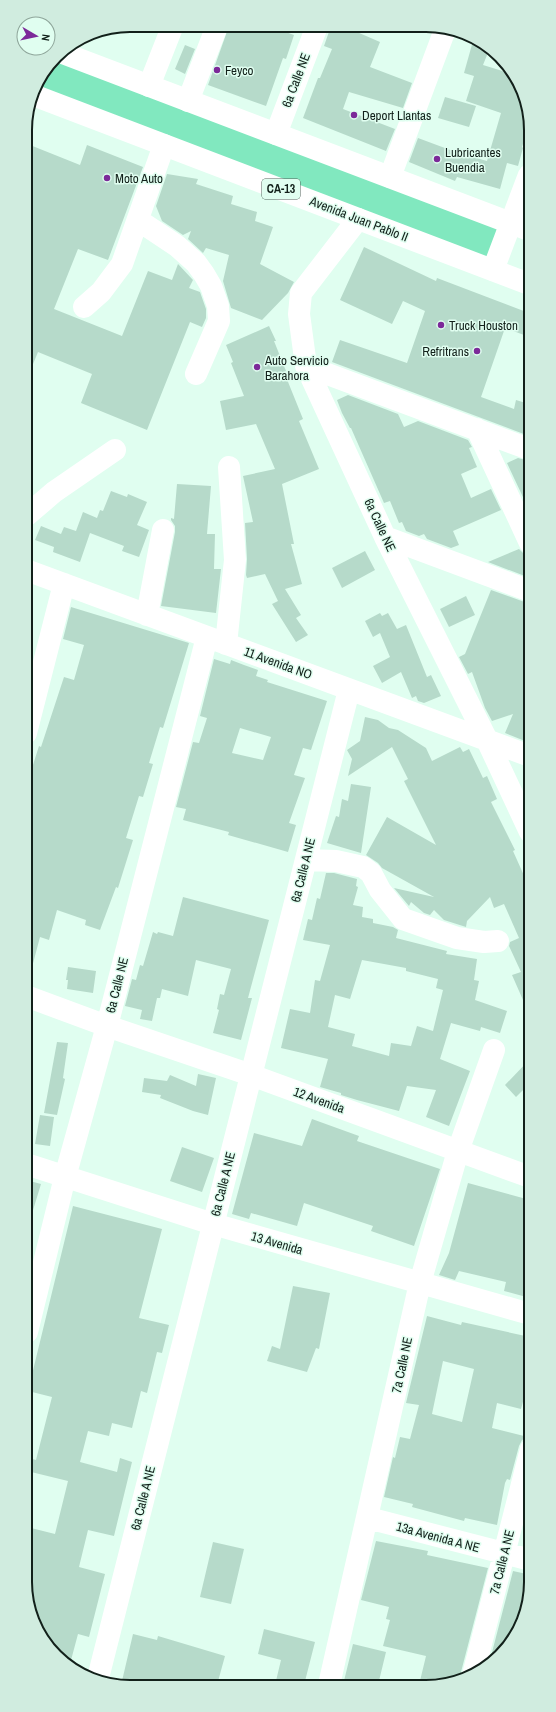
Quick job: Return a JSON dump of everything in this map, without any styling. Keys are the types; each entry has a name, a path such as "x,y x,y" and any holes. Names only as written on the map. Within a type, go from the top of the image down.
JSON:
{"main road":[{"path":"149,86 169,32"},
{"path":"188,101 215,32"},
{"name":"6a Calle NE","path":"276,134 314,32"},
{"path":"390,177 443,34"},
{"path":"68,55 520,226"},
{"name":"Avenida Juan Pablo II","path":"38,97 524,282"},
{"path":"84,308 101,292 122,264 164,145"},
{"path":"493,270 520,226 524,203"},
{"name":"6a Calle NE","path":"358,219 301,293 299,314 306,366 385,537 487,740 524,819"},
{"path":"138,220 177,246 196,264 211,286 218,306 219,321 196,374"},
{"path":"306,366 524,447"},
{"path":"477,429 524,530"},
{"path":"32,511 54,492 116,450"},
{"name":"6a Calle NE","path":"32,1312 65,1177 216,641 235,560 229,467"},
{"path":"147,615 163,530"},
{"path":"385,537 524,589"},
{"name":"11 Avenida NO","path":"32,572 524,754"},
{"path":"32,710 64,584"},
{"name":"6a Calle A NE","path":"99,1675 349,690"},
{"path":"306,860 336,861 364,867 371,873 380,890 404,919 458,938 484,942 498,941"},
{"name":"12 Avenida","path":"32,998 107,1026 251,1075 524,1175"},
{"name":"7a Calle NE","path":"330,1680 420,1283 458,1151 494,1050"},
{"name":"13 Avenida","path":"32,1166 213,1224 524,1312"},
{"name":"7a Calle A NE","path":"475,1667 524,1476"},
{"name":"13a Avenida A NE","path":"368,1518 524,1558"}],"green space":[{"path":"66,56 511,223 493,270 38,96 52,70"}],"building":[{"path":"227,32 286,32 294,35 286,59 283,58 266,106 208,85"},
{"path":"329,32 357,32 380,42 370,67 412,83 403,108 349,92 343,109 395,129 386,151 303,118 318,78 320,78 332,49 324,46"},
{"path":"472,44 488,54 483,65 505,72 519,99 524,124 523,148 518,166 507,163 500,189 457,177 455,181 409,162 418,138 469,157 487,161 501,113 466,101 474,76 464,73"},
{"path":"185,45 195,49 185,74 175,69"},
{"path":"445,97 476,106 469,127 438,118"},
{"path":"87,145 143,167 108,260 78,249 54,309 122,336 148,271 172,280 178,264 193,280 189,288 200,292 206,309 206,318 202,327 190,322 147,430 81,403 92,374 38,352 32,366 32,146 80,165"},
{"path":"167,174 198,179 196,184 233,196 231,204 257,212 255,221 273,227 260,264 294,282 288,293 262,320 231,308 223,281 229,255 206,248 203,253 188,239 191,231 183,235 162,221 156,206"},
{"path":"364,247 436,281 437,278 524,311 524,335 505,328 481,397 514,409 516,400 524,402 524,434 332,362 340,340 407,363 425,311 403,301 392,324 340,300"},
{"path":"269,326 276,341 274,341 286,371 284,372 303,419 299,421 319,469 282,484 294,544 291,544 302,584 285,589 301,615 296,618 308,635 296,642 272,604 278,601 265,574 247,578 246,575 247,559 245,523 253,522 243,476 275,469 256,424 226,430 220,401 244,396 231,363 233,362 226,345"},
{"path":"348,395 398,414 404,427 418,421 468,440 472,447 469,448 477,467 461,474 471,498 491,489 501,510 453,531 459,545 451,548 427,539 424,534 419,536 406,531 402,522 399,523 390,501 384,503 351,428 342,413 337,400"},
{"path":"518,458 524,460 524,499 507,463"},
{"path":"177,484 211,486 207,534 215,534 214,569 221,569 216,613 161,606 175,532 175,526 171,518 174,519"},
{"path":"111,491 127,497 128,494 147,502 137,525 149,530 139,557 122,551 124,546 90,533 80,562 53,552 54,547 35,540 41,526 61,534 64,527 76,531 83,512 97,518 100,510 103,511"},
{"path":"519,549 524,553 524,576 488,562"},
{"path":"365,551 375,570 342,588 332,568"},
{"path":"491,590 524,602 524,741 505,733 513,714 492,721 485,708 472,672 468,674 459,657 465,654"},
{"path":"466,596 475,615 449,627 440,609"},
{"path":"71,607 189,643 163,728 160,727 149,763 153,764 143,797 139,796 126,838 133,840 118,888 116,887 100,930 85,925 86,920 57,910 49,940 40,937 32,967 32,768 39,746 41,747 64,677 74,680 84,645 63,639"},
{"path":"380,613 382,616 388,613 397,629 406,625 427,677 431,675 441,696 424,703 418,701 416,696 412,698 401,672 382,683 373,666 390,657 380,633 373,637 365,621"},
{"path":"214,659 230,664 231,660 258,670 256,676 268,680 267,682 327,701 311,750 303,748 294,775 305,778 289,823 296,825 288,852 228,835 229,832 183,820 186,809 176,807 193,742 199,743 207,718 200,716","holes":["240,728 271,737 263,760 232,753"]},
{"path":"365,717 378,720 389,728 398,730 426,748 432,761 460,747 463,752 469,749 483,778 487,776 497,799 491,802 515,850 513,851 524,876 524,1002 512,975 521,972 509,946 510,942 519,938 504,904 494,908 490,897 467,921 466,927 444,920 434,910 430,915 424,913 411,902 409,906 394,888 434,897 382,868 378,863 366,855 387,817 436,845 404,781 408,779 392,747 348,776 352,759 347,750 360,741"},
{"path":"351,784 371,787 361,853 327,843 336,816 339,817 342,799 348,801"},
{"path":"326,873 334,873 357,879 356,886 358,887 353,905 363,907 362,917 373,919 373,923 393,927 398,930 396,938 447,951 446,954 477,959 474,980 479,981 475,1000 507,1011 500,1033 481,1027 480,1031 451,1023 440,1059 470,1071 449,1126 426,1117 436,1090 407,1086 399,1111 357,1100 341,1095 341,1093 320,1087 328,1059 281,1048 290,1009 310,1013 315,980 320,981 330,945 303,940 308,919 312,920 317,898 320,899","holes":["362,960 406,968 406,971 438,979 436,988 443,990 433,1031 417,1026 411,1046 391,1043 389,1056 352,1046 355,1034 328,1027 335,995 350,999"]},
{"path":"183,897 269,920 248,998 252,998 241,1040 213,1033 219,1010 217,1009 220,994 224,995 231,969 196,960 188,996 162,989 160,998 157,998 152,1021 140,1019 142,1010 125,1006 132,979 136,980 140,965 143,966 153,932 173,936"},
{"path":"68,967 96,971 93,993 67,989 68,980 66,980"},
{"path":"57,1042 68,1043 63,1078 65,1079 57,1115 44,1113"},
{"path":"524,1065 524,1089 516,1097 505,1085"},
{"path":"198,1074 216,1078 208,1115 193,1111 160,1098 161,1095 142,1092 144,1078 167,1081 170,1075 196,1086"},
{"path":"40,1115 54,1117 50,1146 35,1144"},
{"path":"312,1119 359,1136 357,1141 440,1169 414,1246 371,1231 373,1226 304,1203 297,1226 251,1213 249,1219 232,1214 254,1133 302,1146"},
{"path":"182,1147 214,1158 202,1192 170,1181"},
{"path":"32,1182 41,1184 32,1213"},
{"path":"468,1183 524,1198 524,1296 504,1291 506,1282 459,1271 455,1280 439,1275 449,1253"},
{"path":"73,1206 162,1229 139,1318 169,1325 162,1353 157,1352 147,1393 141,1391 132,1428 112,1423 109,1436 88,1431 80,1462 117,1472 120,1458 132,1462 114,1536 88,1530 79,1567 105,1574 89,1637 78,1634 71,1661 52,1642 45,1631 37,1613 32,1588 32,1528 55,1534 68,1481 32,1472 32,1459 36,1460 52,1397 32,1392 32,1375"},
{"path":"293,1286 330,1293 319,1349 316,1348 307,1372 267,1361 272,1346 280,1349"},
{"path":"427,1316 461,1325 462,1322 524,1336 524,1398 521,1409 497,1403 492,1428 524,1436 524,1439 519,1446 510,1480 507,1479 505,1483 497,1525 465,1518 464,1521 412,1507 413,1504 384,1497 393,1457 395,1458 400,1437 410,1439 419,1405 406,1403","holes":["443,1361 474,1369 462,1422 432,1414"]},
{"path":"376,1541 428,1551 427,1555 488,1568 461,1674 451,1677 420,1680 426,1656 383,1646 390,1620 386,1619 389,1607 361,1600"},
{"path":"213,1542 244,1549 231,1604 200,1597"},
{"path":"513,1571 524,1573 524,1588 517,1619 511,1631 491,1655"},
{"path":"264,1629 315,1642 305,1680 276,1680 281,1660 258,1654"},
{"path":"133,1634 157,1640 158,1636 225,1656 218,1680 122,1680"},
{"path":"353,1644 386,1652 379,1680 344,1680"}],"place":[{"name":"Feyco","path":"217,70"},
{"name":"Deport Llantas","path":"354,115"},
{"name":"Lubricantes Buendia","path":"437,159"},
{"name":"Moto Auto","path":"107,178"},
{"name":"Truck Houston","path":"441,325"},
{"name":"Refritrans","path":"477,351"},
{"name":"Auto Servicio Barahora","path":"257,367"}]}
